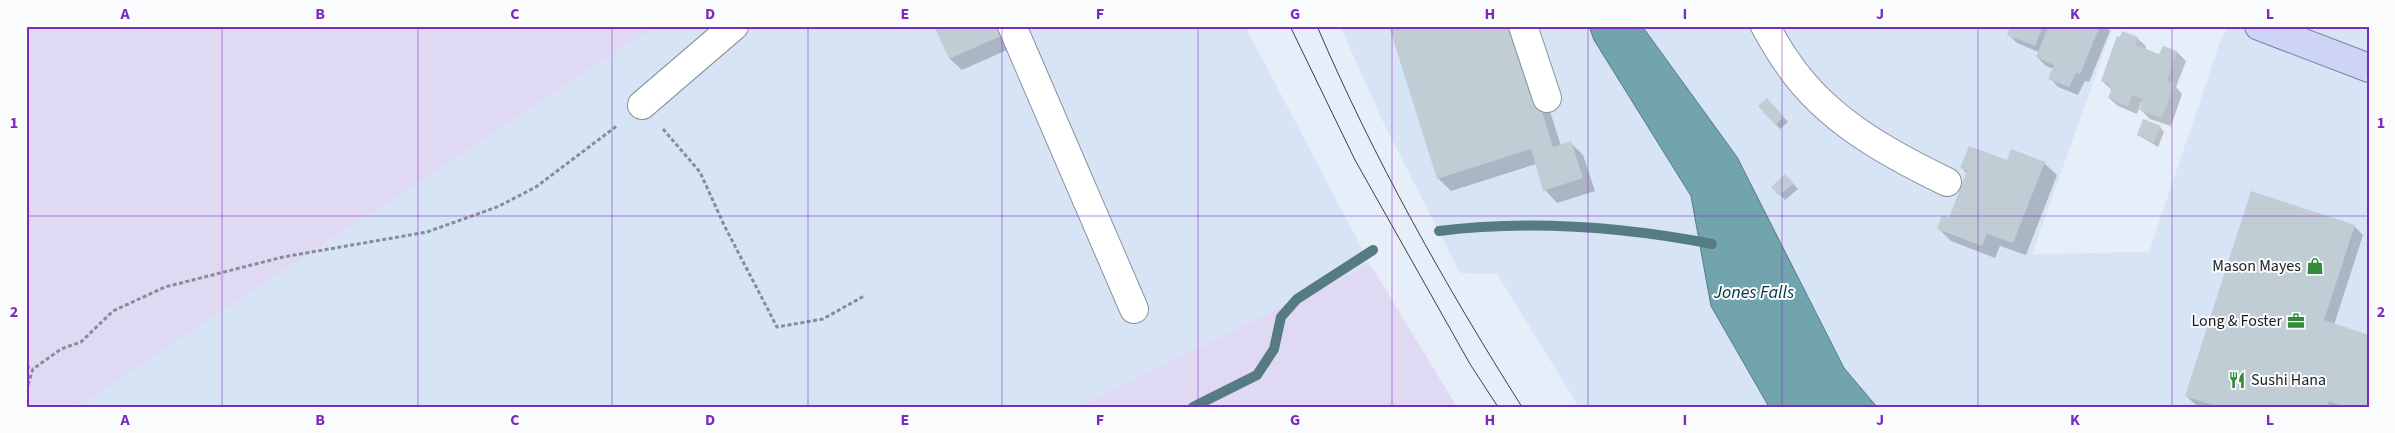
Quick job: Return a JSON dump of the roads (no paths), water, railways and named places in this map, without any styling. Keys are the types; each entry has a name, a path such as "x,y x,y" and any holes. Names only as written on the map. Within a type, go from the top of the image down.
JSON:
{"main road":[{"path":"2259,26 2369,68"}],"lane":[{"path":"642,105 734,26"},
{"path":"1012,26 1134,310"},
{"path":"1523,26 1547,98"},
{"path":"1765,26 1787,63 1817,99 1849,126 1913,166 1947,182"}],"water":[{"name":"Jones Falls","path":"1589,26 1642,26 1737,157 1844,368 1877,407 1769,407 1711,306 1691,196 1594,40"}],"waterway":[{"path":"1439,231 1507,226 1576,227 1645,233 1712,244"},
{"path":"1193,407 1257,375 1274,349 1281,317 1297,299 1373,250"}],"tram line":[{"path":"1290,26 1355,160 1470,364 1498,407"},
{"path":"1317,26 1362,124 1412,221 1438,268 1522,407"}],"place":[{"name":"Mason Mayes","path":"2315,266"},
{"name":"Long & Foster","path":"2296,321"},
{"name":"Sushi Hana","path":"2237,380"}]}
